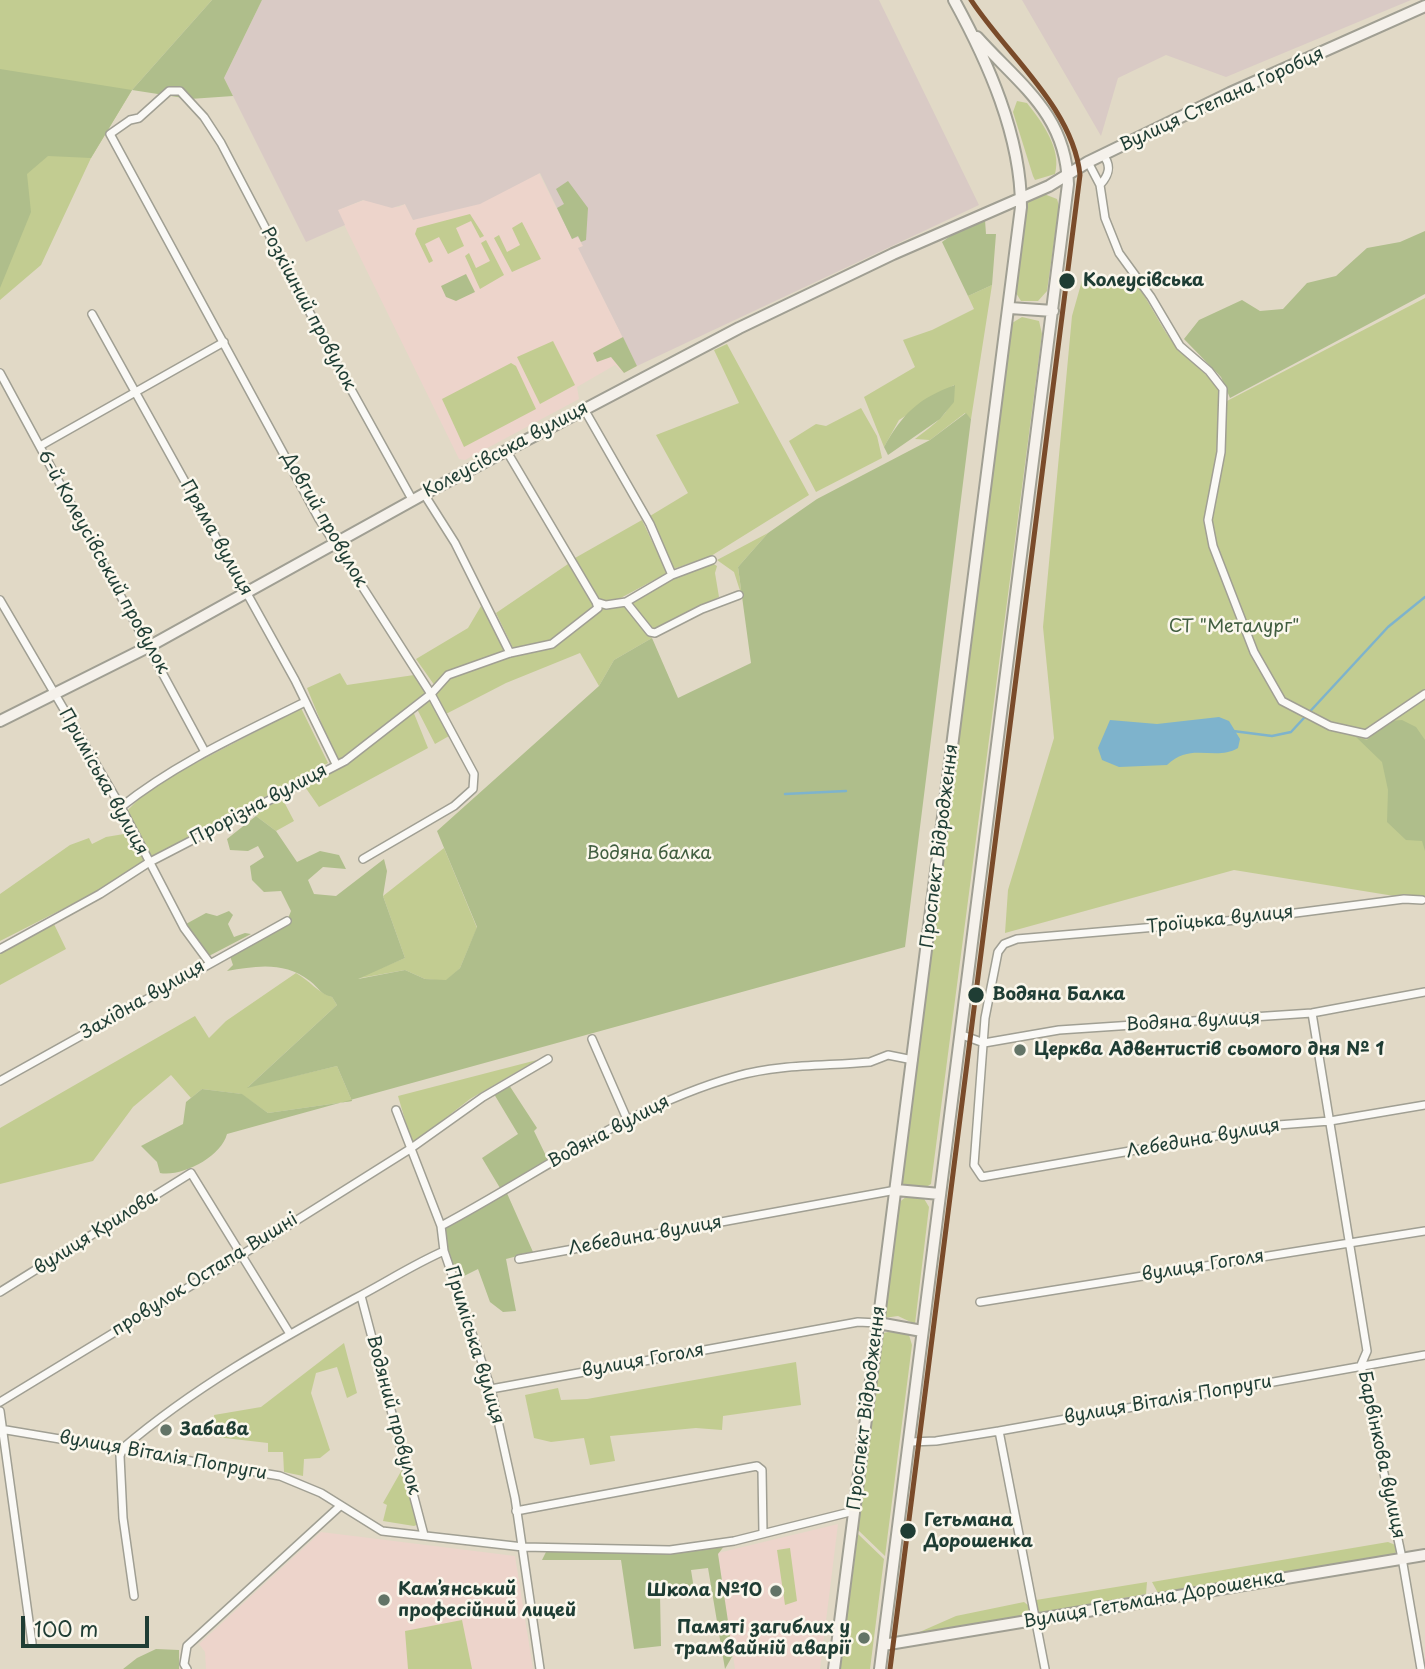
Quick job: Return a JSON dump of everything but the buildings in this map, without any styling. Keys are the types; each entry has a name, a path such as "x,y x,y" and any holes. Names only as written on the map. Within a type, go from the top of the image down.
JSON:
{"main road":[{"name":"Проспект Відродження","path":"834,1669 1010,308 1021,198 1018,165 1003,110 970,30 954,0"},
{"name":"Вулиця Степана Горобця","path":"1021,198 1088,162 1425,6"},
{"name":"Проспект Відродження","path":"880,1669 1053,311 1068,174 1062,139 1048,113 970,30"},
{"name":"Колеусівська вулиця","path":"0,721 150,646 584,409 881,259 1021,198"},
{"path":"1010,308 1053,311"},
{"path":"896,1190 940,1194"},
{"path":"878,1323 922,1331"},
{"name":"Вулиця Гетьмана Дорошенка","path":"883,1644 1425,1555"}],"street":[{"name":"Розкішний провулок","path":"110,134 130,120 139,118 169,91 180,91 204,117 413,500"},
{"name":"Довгий провулок","path":"110,134 336,545 431,694 474,774 473,789 454,806 363,859"},
{"path":"1100,185 1108,173 1103,155"},
{"path":"1088,162 1100,185 1105,218 1119,253 1151,297 1180,345 1209,371 1223,389 1221,452 1209,528 1227,587 1277,696 1330,726 1367,734 1425,694"},
{"name":"Пряма вулиця","path":"92,314 247,594 336,764"},
{"path":"40,446 137,394 224,342"},
{"name":"6-й Колеусівський провулок","path":"0,373 205,752"},
{"path":"584,409 650,524 672,575"},
{"path":"506,450 596,601 606,605 626,602 672,575 712,560"},
{"path":"424,494 455,543 510,653"},
{"path":"626,602 650,632 655,633 720,601 739,595"},
{"name":"Прорізна вулиця","path":"0,949 100,894 148,863 345,761 431,694 448,675 510,653 552,644 598,608 596,601"},
{"name":"Приміська вулиця","path":"1,605 121,807 184,928 209,962"},
{"path":"121,807 150,783 304,702"},
{"name":"Троїцька вулиця","path":"984,1042 985,1018 998,952 1004,944 1017,939 1249,919 1404,899 1422,900"},
{"name":"Західна вулиця","path":"0,1081 209,962 287,921"},
{"name":"Водяна вулиця","path":"961,1035 984,1042 1059,1030 1312,1013 1425,992"},
{"name":"Барвінкова вулиця","path":"1312,1013 1367,1351 1361,1365 1402,1558 1421,1669"},
{"path":"592,1039 627,1119"},
{"name":"Лебедина вулиця","path":"984,1042 974,1165 982,1177 1278,1125 1330,1121 1425,1105"},
{"name":"Водяна вулиця","path":"441,1226 627,1119 676,1097 739,1075 870,1062 888,1055 913,1060"},
{"path":"410,1149 450,1118 548,1059"},
{"name":"Приміська вулиця","path":"396,1110 441,1226 444,1251 491,1389 523,1547 540,1669"},
{"name":"провулок Остапа Вишні","path":"0,1402 410,1149"},
{"name":"вулиця Крилова","path":"0,1292 191,1173 243,1254"},
{"name":"Лебедина вулиця","path":"519,1259 896,1190"},
{"name":"вулиця Гоголя","path":"981,1301 1425,1231"},
{"path":"134,1596 123,1518 120,1457 123,1448 167,1410 290,1334 361,1296 404,1269 444,1251"},
{"path":"243,1254 290,1334"},
{"name":"Водяний провулок","path":"361,1296 424,1535"},
{"name":"вулиця Гоголя","path":"491,1389 858,1322 878,1323"},
{"name":"вулиця Віталія Попруги","path":"910,1442 936,1441 999,1431 1425,1355"},
{"path":"0,1411 32,1643"},
{"name":"вулиця Віталія Попруги","path":"2,1429 280,1476 321,1493 339,1507 382,1531 523,1547 670,1550 734,1541 854,1511"},
{"path":"999,1431 1045,1669"},
{"path":"516,1511 757,1466 762,1470 763,1532"},
{"path":"187,1669 184,1664 187,1646 339,1507"}],"shaded area":[{"path":"262,0 879,0 979,205 637,366 578,248 583,246 578,237 572,239 540,173 480,204 413,220 405,204 392,208 363,200 338,210 345,225 306,242 224,78"},
{"path":"1022,0 1411,0 1226,77 1166,55 1118,78 1101,136"},
{"path":"539,173 572,239 578,236 583,246 579,248 637,366 624,373 615,365 577,387 579,399 465,460 459,459 337,210 364,200 398,207 405,204 413,220"},
{"name":"Школа №10","path":"838,1524 820,1669 735,1669 718,1553"},
{"name":"Кам’янський професійний лицей","path":"321,1532 515,1556 533,1669 206,1669 205,1652 199,1644"}],"green space":[{"path":"0,0 212,0 132,90 91,158 41,265 0,300"},
{"path":"212,0 262,0 224,78 233,96 190,99 132,90"},
{"path":"0,69 132,90 91,158 48,156 27,174 31,212 0,288"},
{"path":"1017,101 1027,103 1049,136 1056,155 1055,174 1035,180 1013,112"},
{"path":"568,181 588,208 586,240 581,242 578,236 572,239 557,208 564,204 556,189"},
{"path":"1044,194 1057,199 1059,206 1047,291 1038,301 1021,301 1016,293 1027,203 1033,197"},
{"path":"470,214 484,236 480,238 471,221 456,228 464,246 448,254 439,237 425,244 433,261 429,263 415,234 417,228"},
{"path":"985,220 986,234 996,234 992,285 968,296 942,242 967,224"},
{"path":"522,222 541,259 512,272 494,238 499,235 507,252 520,245 512,228"},
{"path":"1425,231 1425,294 1230,398 1221,377 1184,339 1199,320 1242,300 1260,311 1283,309 1307,283 1336,276 1367,248 1400,242"},
{"path":"486,240 504,275 480,289 465,256 469,253 476,268 490,261 481,243"},
{"path":"466,274 475,292 456,301 446,297 441,286"},
{"name":"СТ \"Металург\"","path":"1083,277 1132,279 1177,348 1207,376 1225,402 1425,298 1425,901 1234,870 1005,933 1008,890 1054,738 1043,627 1072,316"},
{"path":"992,285 971,419 965,413 930,440 915,439 948,410 954,394 954,385 899,420 884,447 864,397 915,367 903,340 932,330 974,309 968,296"},
{"path":"1022,317 1039,321 1042,334 931,1184 920,1191 904,1189 901,1179 1012,323"},
{"path":"623,337 637,366 624,373 611,357 597,362 593,353"},
{"path":"553,341 575,385 540,404 517,357"},
{"path":"727,344 809,495 711,556 673,569 650,516 688,493 656,435 739,403 714,350"},
{"path":"511,363 516,366 536,409 464,447 442,399"},
{"path":"955,385 954,402 940,419 888,455 884,447 905,416 931,395"},
{"path":"861,408 877,436 882,458 816,492 789,441 816,424 826,426"},
{"name":"Водяна балка","path":"966,413 971,419 905,947 351,1100 337,1066 247,1088 337,1005 332,997 290,970 259,967 227,971 233,965 229,953 287,921 291,911 281,891 264,892 252,880 250,866 264,857 258,846 248,851 230,850 227,839 256,816 276,831 297,862 320,851 339,855 346,869 323,867 308,880 314,894 336,896 384,859 387,871 383,896 405,958 358,979 405,970 425,979 446,980 460,968 477,927 437,831 599,686 614,660 652,638 678,698 751,663 738,567 768,533 817,499 930,440"},
{"path":"642,520 667,573 617,600 608,602 597,598 575,558"},
{"path":"768,533 738,567 742,597 734,572 717,560"},
{"path":"712,563 717,566 715,573 719,597 653,630 630,602 669,580"},
{"path":"568,564 594,607 550,641 513,648 496,613"},
{"path":"625,605 652,638 614,660 599,686 580,653 506,683 444,715 434,694 449,677 505,658 555,647 601,609"},
{"path":"481,606 507,652 479,661 435,686 416,659 468,628"},
{"path":"340,673 347,685 414,675 427,693 337,761 307,688"},
{"path":"431,700 449,736 435,744 417,709"},
{"path":"301,708 328,763 151,858 127,811 150,787"},
{"path":"413,711 428,748 319,807 303,784 345,764"},
{"path":"1402,720 1416,727 1425,740 1425,851 1422,841 1406,840 1387,822 1388,790 1382,762 1356,737 1367,740 1390,721"},
{"path":"281,796 294,821 276,831 256,816 265,805"},
{"path":"130,833 147,859 96,892 0,941 0,894 70,845 89,838 92,844 106,837"},
{"path":"444,848 477,928 460,968 446,981 425,979 405,970 355,979 405,958 383,896"},
{"path":"229,911 233,915 228,924 234,937 251,934 207,957 186,924 206,913 217,916"},
{"path":"53,922 66,949 0,985 0,952"},
{"path":"296,973 322,993 332,997 337,1005 248,1087 337,1066 352,1101 268,1113 241,1094 202,1089 191,1098 171,1075 133,1107 93,1161 0,1184 0,1128 195,1016 209,1038 226,1021"},
{"path":"537,1060 470,1099 412,1144 398,1096"},
{"path":"509,1085 537,1128 534,1131 548,1160 500,1188 482,1158 518,1134 494,1094"},
{"path":"202,1089 242,1094 268,1113 341,1103 227,1134 209,1158 179,1172 160,1173 157,1162 141,1146 183,1124 186,1102"},
{"path":"506,1191 533,1252 506,1259 516,1311 503,1312 490,1302 478,1269 458,1279 447,1251 444,1227"},
{"path":"906,1197 923,1197 929,1207 915,1324 898,1316 884,1318 898,1203"},
{"path":"892,1331 909,1335 912,1345 885,1556 858,1530 880,1340 884,1333"},
{"path":"344,1343 357,1393 347,1398 337,1367 316,1373 311,1393 330,1450 320,1458 304,1459 303,1476 284,1472 283,1452 268,1452 268,1443 216,1437 214,1415 261,1407"},
{"path":"796,1362 801,1405 723,1416 722,1430 696,1428 610,1436 615,1461 590,1465 584,1438 551,1442 534,1438 525,1395 558,1388 561,1400 587,1399"},
{"path":"404,1466 419,1524 414,1526 383,1521 387,1505 383,1503"},
{"path":"858,1534 884,1559 870,1669 840,1669"},
{"path":"1388,1542 1398,1546 1395,1554 1158,1593 1152,1582"},
{"path":"725,1545 718,1554 733,1655 725,1669 708,1568 691,1570 694,1589 660,1594 661,1646 634,1649 621,1560 542,1560 546,1552 671,1552"},
{"path":"790,1548 797,1601 785,1605 777,1550"},
{"path":"1147,1582 1146,1594 1041,1613 1036,1610 1036,1600"},
{"path":"1024,1602 1029,1606 1028,1616 915,1634 956,1616"},
{"path":"462,1620 472,1669 408,1669 405,1631"},
{"path":"156,1649 179,1650 179,1669 123,1669 137,1658"}],"water":[{"path":"1219,717 1229,721 1240,739 1238,748 1229,752 1185,754 1167,765 1119,767 1102,760 1098,748 1110,720 1157,724"}],"waterway":[{"path":"1233,731 1272,736 1291,732 1388,627 1425,597"},
{"path":"785,794 846,791"}],"transit line":[{"path":"890,1669 1080,175 1075,150 1052,105 971,0"}],"place":[{"name":"Колеусівська","path":"1067,281"},
{"name":"Водяна Балка","path":"976,995"},
{"name":"Церква Адвентистів сьомого дня № 1","path":"1020,1050"},
{"name":"Забава","path":"166,1430"},
{"name":"Гетьмана Дорошенка","path":"908,1531"},
{"name":"Школа №10","path":"776,1591"},
{"name":"Кам’янський професійний лицей","path":"384,1600"},
{"name":"Памяті загиблих у трамвайній аварії","path":"864,1638"}]}
